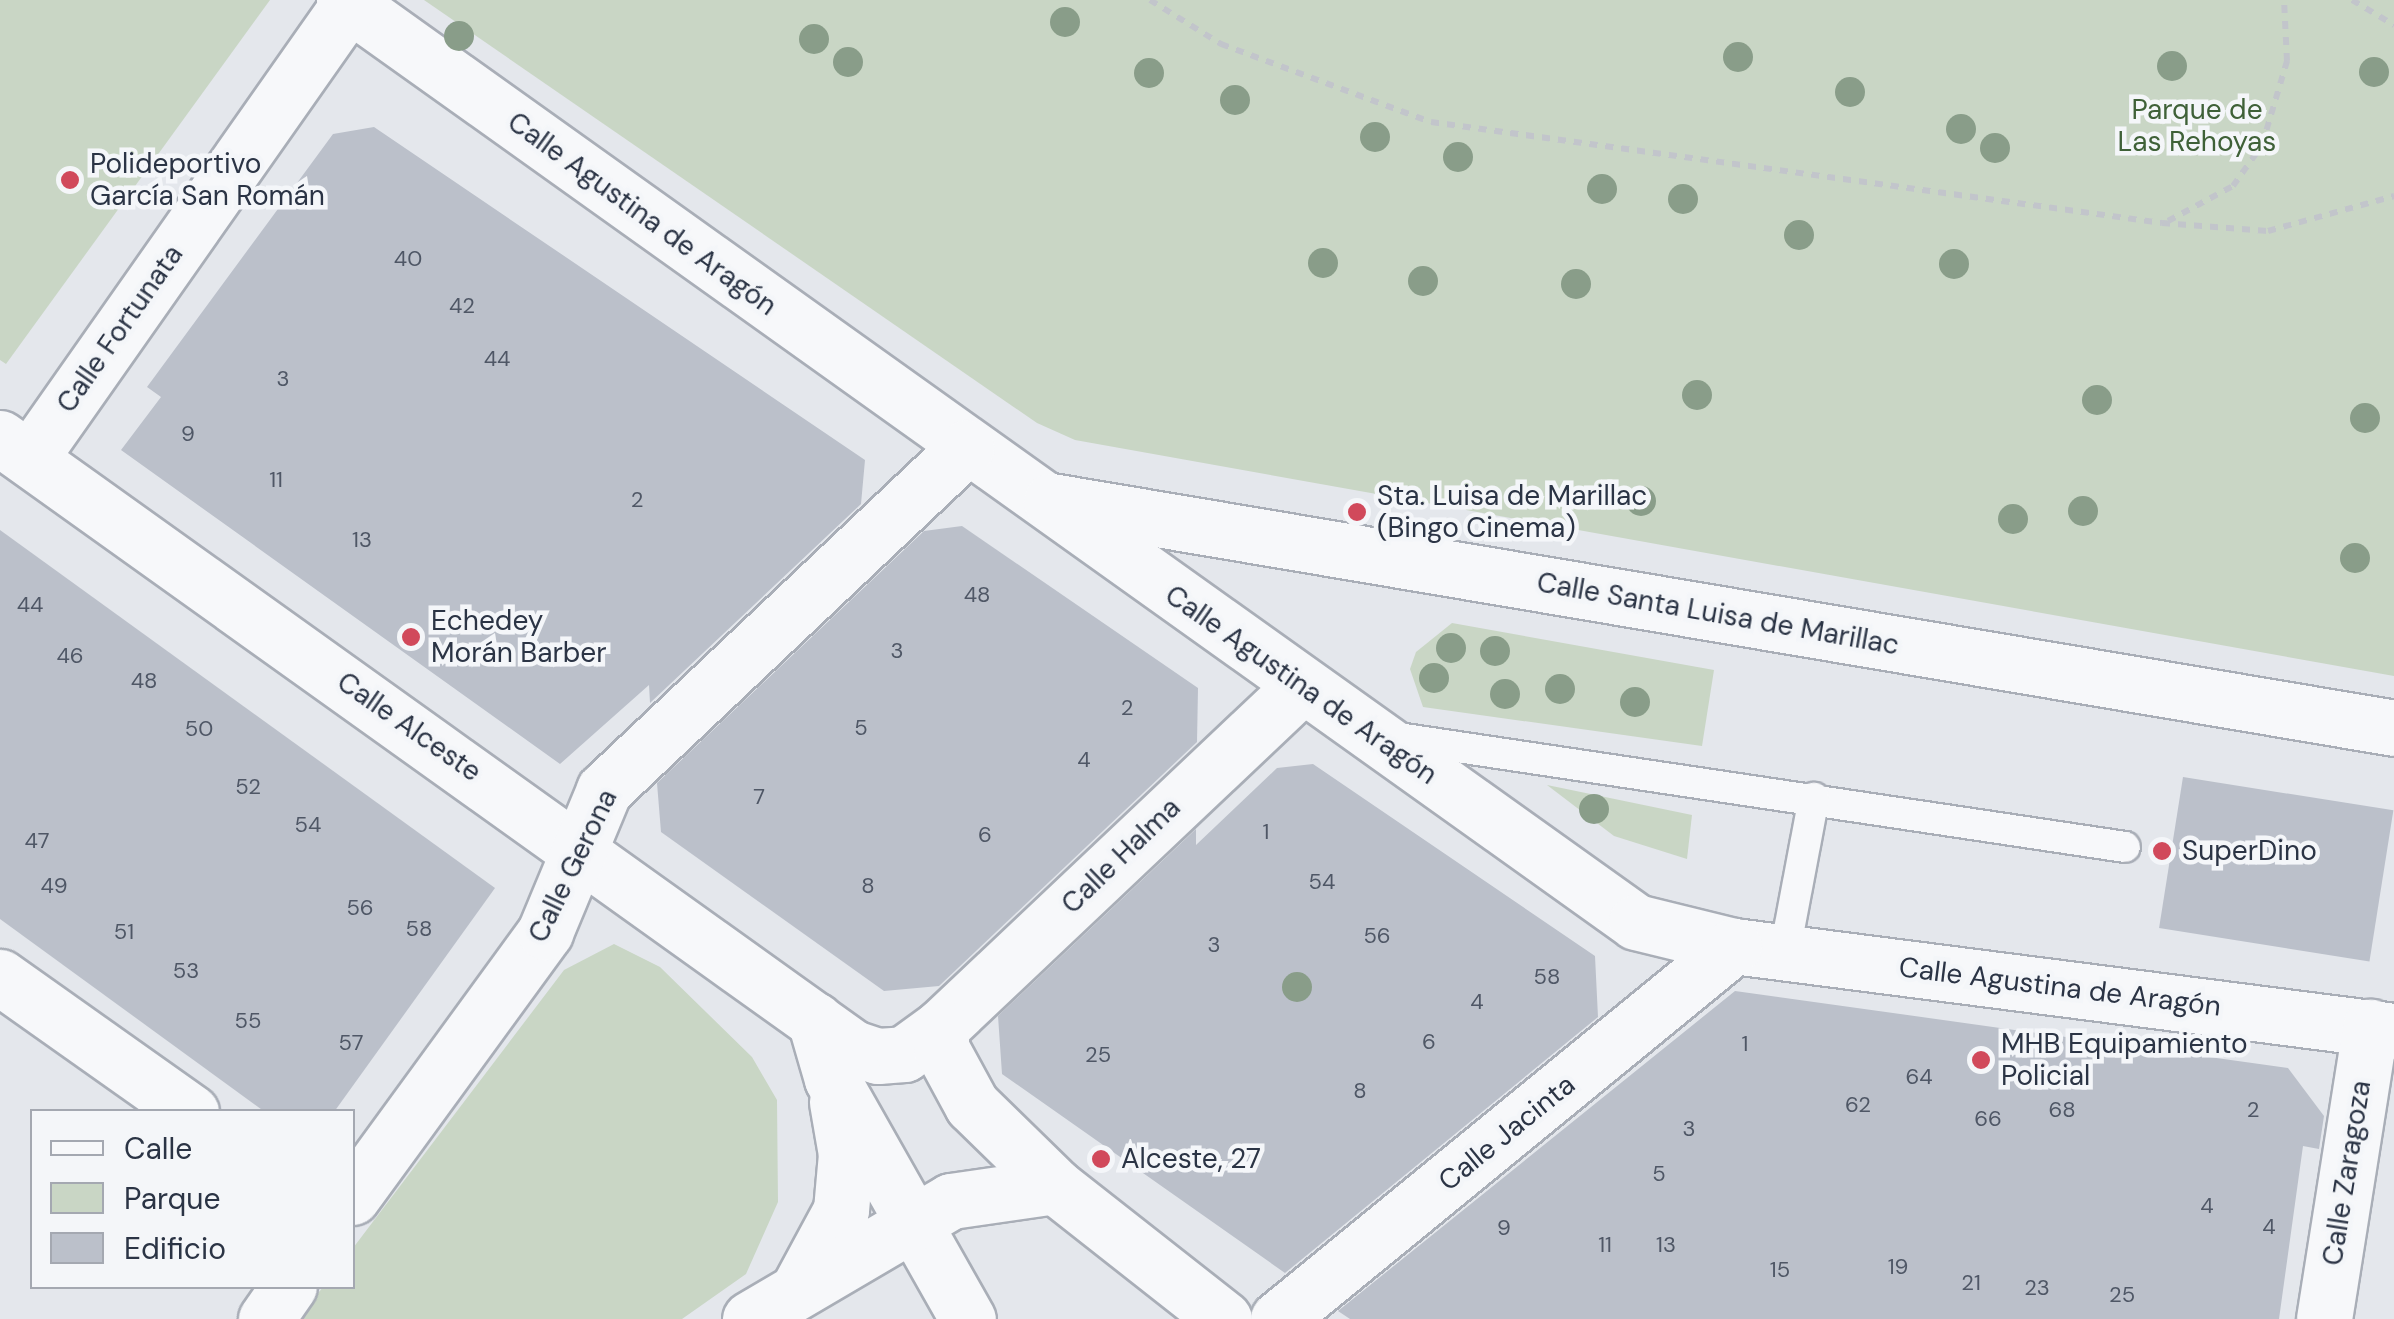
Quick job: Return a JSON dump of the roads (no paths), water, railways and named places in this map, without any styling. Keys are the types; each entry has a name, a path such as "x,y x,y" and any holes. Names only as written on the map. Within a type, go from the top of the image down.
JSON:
{"street":[{"name":"Calle Agustina de Aragón","path":"346,2 1300,687 1636,922 1760,948 2382,1029"},
{"name":"Calle Fortunata","path":"15,448 346,2"},
{"name":"Calle Gerona","path":"355,1193 546,932 604,790 967,447"},
{"name":"Calle Alceste","path":"15,448 815,1020 878,1056 904,1054 942,1027"},
{"name":"Calle Santa Luisa de Marillac","path":"1042,500 2394,728"},
{"name":"Calle Halma","path":"942,1027 1300,687"},
{"name":"Calle Jacinta","path":"1278,1319 1760,948"},
{"path":"0,976 187,1109"},
{"path":"798,1287 840,1210 846,1154 832,1079 815,1020"},
{"path":"942,1027 941,1048 972,1105 1055,1186 1224,1319"},
{"name":"Calle Zaragoza","path":"2324,1319 2382,1029"},
{"path":"832,1079 968,1319"},
{"path":"750,1319 913,1219 982,1191 1055,1186"},
{"path":"266,1319 287,1289"}],"lane":[{"path":"1368,734 2125,847"},
{"path":"1760,948 1814,798"}],"place":[{"name":"Polideportivo García San Román","path":"70,180"},
{"name":"Sta. Luisa de Marillac (Bingo Cinema)","path":"1357,512"},
{"name":"Echedey Morán Barber","path":"411,637"},
{"name":"SuperDino","path":"2162,851"},
{"name":"MHB Equipamiento Policial","path":"1981,1060"},
{"name":"Alceste, 27","path":"1101,1159"}],"park label":[{"name":"Parque de Las Rehoyas","path":"2197,126"}]}
